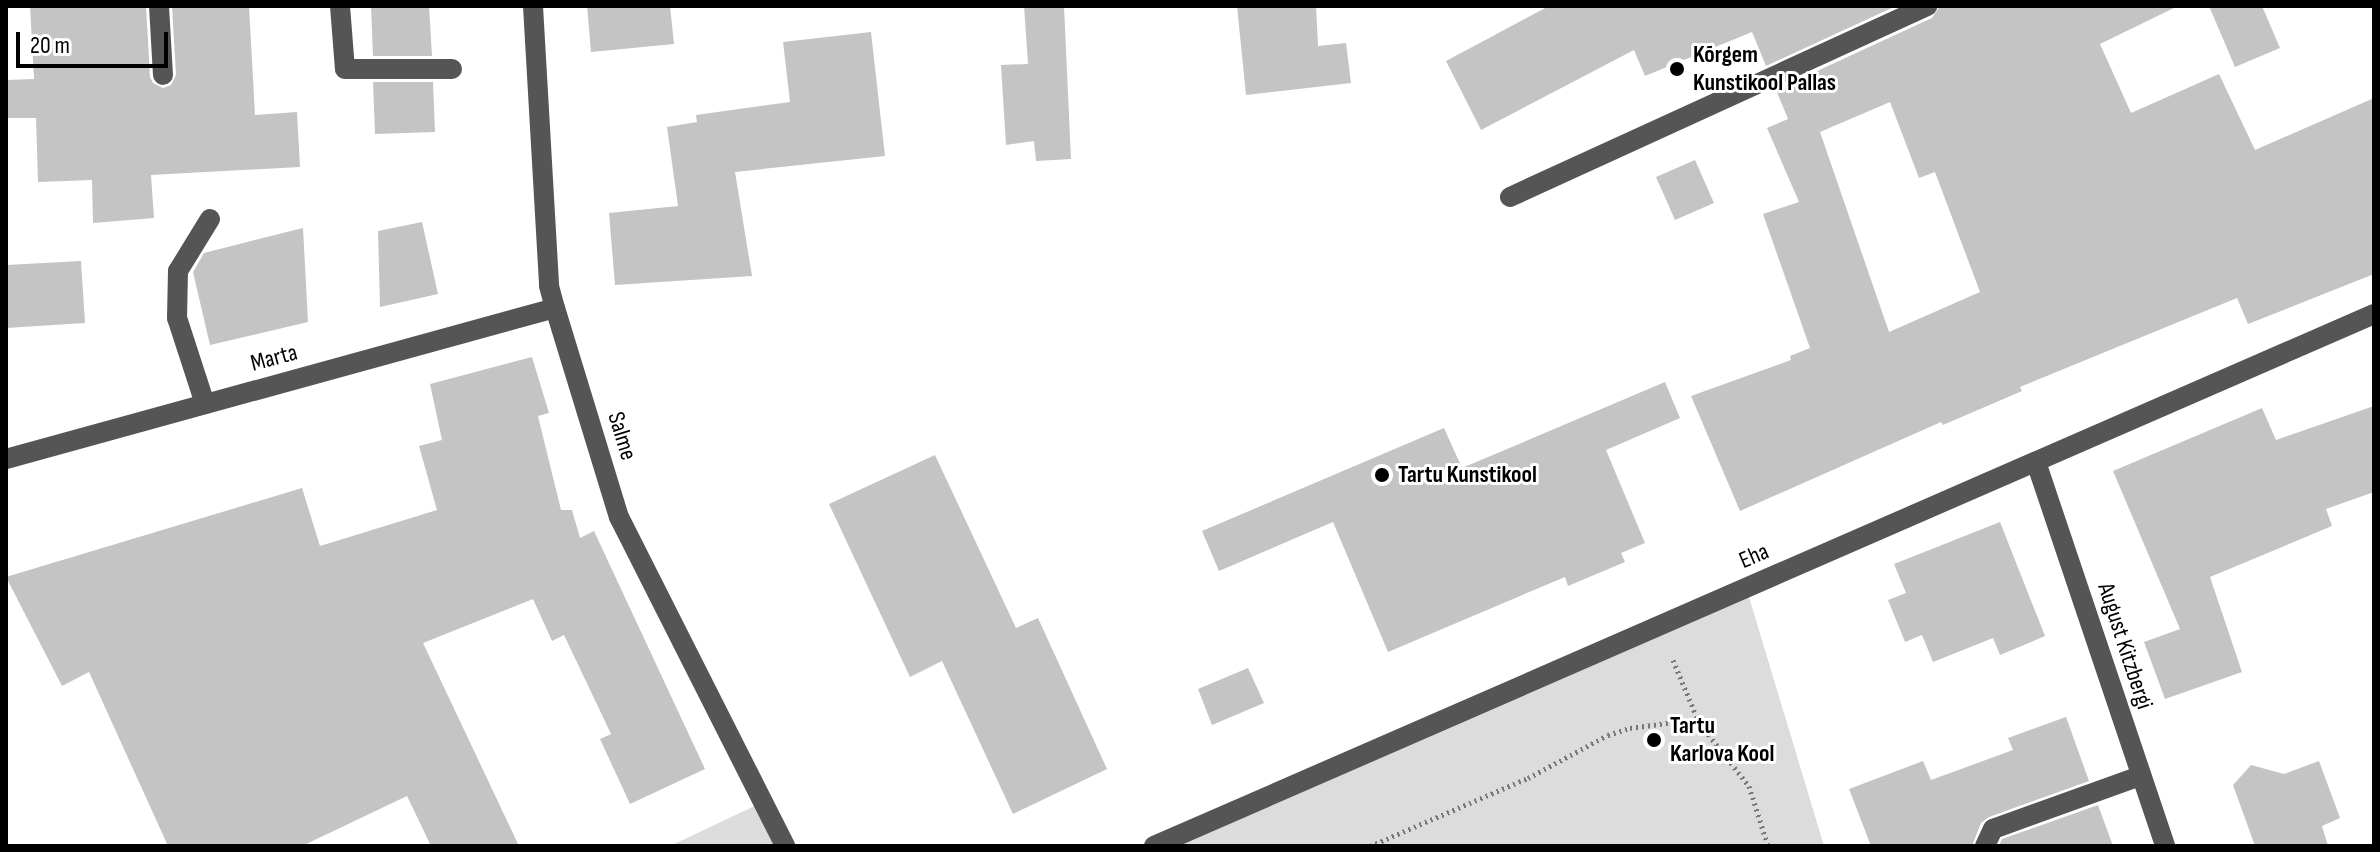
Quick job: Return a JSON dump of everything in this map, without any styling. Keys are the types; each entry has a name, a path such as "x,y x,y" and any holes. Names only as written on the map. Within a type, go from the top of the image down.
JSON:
{"street":[{"path":"159,6 163,75"},
{"path":"340,6 345,69 452,69"},
{"name":"Salme","path":"533,6 549,286 555,308 619,517 785,846"},
{"path":"1510,197 1927,6"},
{"path":"205,404 177,318 178,271 210,219"},
{"name":"Marta","path":"6,459 555,308"},
{"name":"Eha","path":"1154,846 2374,314"},
{"name":"August Kitzbergi","path":"2036,462 2165,846"},
{"path":"1985,846 1993,829 2140,776"}],"path":[{"path":"1656,626 1701,725 1749,786 1768,846"},
{"path":"1370,846 1528,778 1608,735 1661,723 1682,721 1701,725"}],"shaded area":[{"name":"Tartu Karlova Kool","path":"1746,587 1824,846 1154,846"},
{"path":"765,801 785,846 670,846"}],"building":[{"path":"30,6 146,6 150,77 153,83 163,88 171,85 176,75 172,6 249,6 255,115 297,112 300,167 151,175 154,218 93,223 92,180 38,182 36,118 6,118 6,80 34,79"},
{"path":"371,6 429,6 432,56 373,56"},
{"path":"587,6 670,6 674,44 591,52"},
{"path":"1024,6 1064,6 1071,159 1036,161 1034,141 1006,145 1001,65 1028,64"},
{"path":"1237,6 1316,6 1318,46 1346,43 1351,83 1246,95"},
{"path":"1549,6 1896,6 1766,66 1752,32 1645,76 1634,50 1481,130 1446,61"},
{"path":"1940,6 2178,6 2100,44 2131,113 2219,74 2255,150 2374,98 2374,274 2248,324 2237,298 2020,387 2022,391 1943,425 1941,422 1740,511 1691,396 1791,360 1790,356 1810,348 1763,214 1799,202 1767,128 1788,119 1776,90 1932,18","holes":["1890,102 1919,178 1935,172 1980,292 1889,332 1820,132"]},
{"path":"2209,6 2262,6 2280,48 2235,67"},
{"path":"871,32 885,156 735,172 752,276 615,285 609,213 678,206 667,127 697,122 696,115 790,102 783,42"},
{"path":"373,82 433,82 435,132 375,134"},
{"path":"1695,160 1714,203 1675,220 1656,177"},
{"path":"422,222 438,294 380,307 378,231"},
{"path":"303,228 308,322 210,345 193,272 204,253"},
{"path":"81,261 85,323 6,328 6,265"},
{"path":"532,357 549,413 538,416 561,510 572,510 580,538 594,531 705,769 630,804 600,739 611,734 564,635 552,641 533,599 423,643 519,846 431,846 407,796 302,846 168,846 89,672 62,686 6,577 302,488 320,546 437,510 419,446 442,440 430,384"},
{"name":"Tartu Kunstikool","path":"1665,382 1680,418 1606,450 1645,543 1621,553 1625,562 1568,586 1565,577 1388,652 1333,522 1219,571 1202,531 1444,428 1462,468"},
{"path":"2374,406 2374,492 2326,509 2332,526 2210,577 2242,672 2165,699 2144,642 2180,629 2113,471 2262,408 2276,440"},
{"path":"935,455 1016,628 1038,618 1107,769 1013,814 942,661 910,677 829,504"},
{"path":"2000,522 2045,636 2000,655 1993,638 1933,662 1922,635 1905,642 1888,600 1906,593 1894,564"},
{"path":"1248,668 1264,703 1212,725 1198,689"},
{"path":"2066,717 2089,781 1989,817 1981,823 1972,846 1871,846 1849,789 1923,761 1931,780 2013,750 2008,738"},
{"path":"2319,761 2340,818 2322,826 2328,846 2255,846 2233,785 2251,765 2284,774"},
{"path":"2098,805 2113,846 1999,846 2002,839"}],"place":[{"name":"Kõrgem Kunstikool Pallas","path":"1677,69"},
{"name":"Tartu Kunstikool","path":"1382,475"},
{"name":"Tartu Karlova Kool","path":"1654,740"}]}
